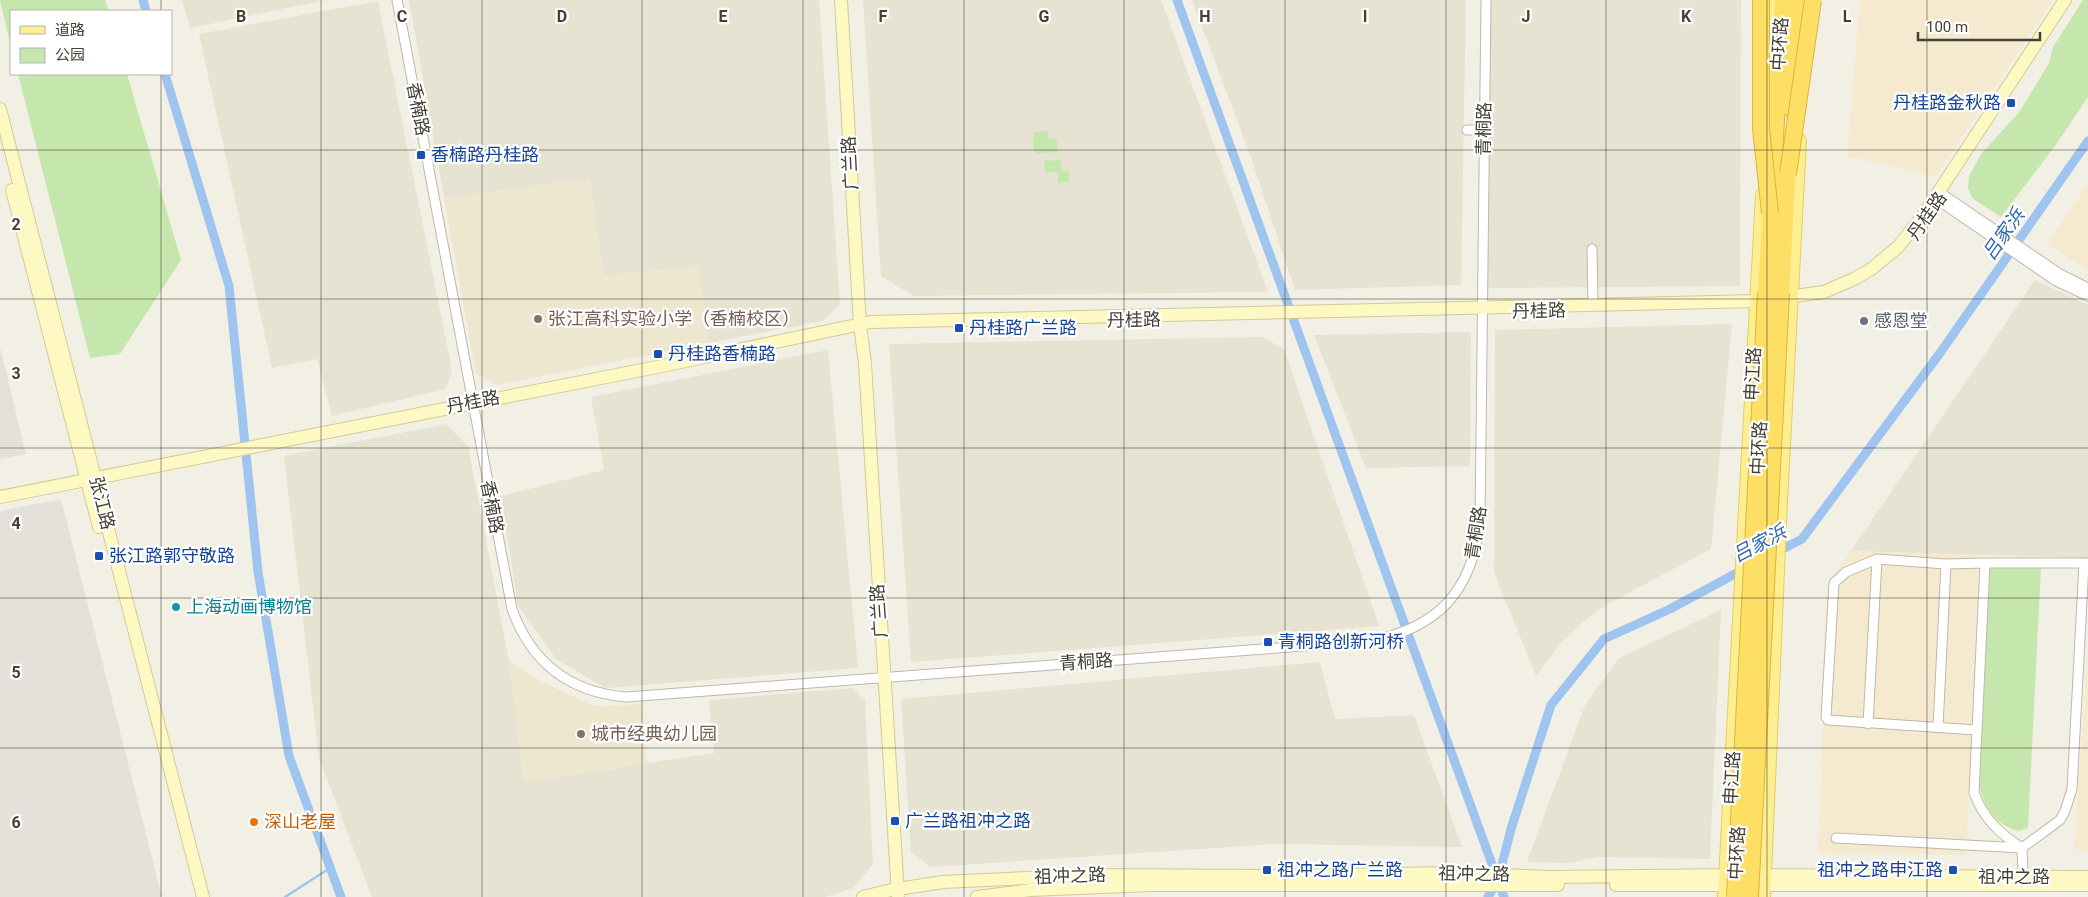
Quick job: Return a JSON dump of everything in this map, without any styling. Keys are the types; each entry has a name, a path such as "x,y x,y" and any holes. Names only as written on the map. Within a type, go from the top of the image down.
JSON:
{"highway":[{"path":"1761,0 1761,128 1770,213"},
{"name":"中环路","path":"1728,888 1760,300 1770,213 1783,0"},
{"name":"中环路","path":"1750,897 1797,0"},
{"path":"1788,174 1813,0"}],"main road":[{"name":"申江路","path":"1728,888 1740,619 1760,300 1774,0"},
{"name":"申江路","path":"1763,886 1780,501 1807,0"}],"street":[{"name":"香楠路","path":"397,0 512,609 526,639 547,665 560,676 590,691 626,697 881,678"},
{"name":"广兰路","path":"841,0 860,325 857,337 859,372 895,893"},
{"name":"青桐路","path":"881,678 1361,641 1392,636 1420,624 1441,609 1459,589 1474,558 1478,541 1482,485 1486,0"},
{"name":"丹桂路","path":"0,497 871,322 1307,314 1824,297 1857,283 1872,274 1911,240 2064,0"},
{"name":"丹桂路","path":"1939,196 2070,0"},
{"name":"张江路","path":"0,109 195,897"},
{"path":"1467,130 1484,130"},
{"name":"张江路","path":"0,144 204,897"},
{"path":"1939,196 2041,265 2063,284 2088,296"},
{"path":"1592,248 1593,304"},
{"path":"2041,265 2088,288"},
{"name":"丹桂路","path":"1483,309 1760,300"},
{"path":"1868,724 1877,560"},
{"path":"1836,838 2022,848 2060,820 2071,794 2086,563 1946,564 1877,560 1846,572 1834,583 1827,698 1828,720 1976,730"},
{"path":"1985,563 1974,786 1977,802 1987,820 2009,840 2022,848"},
{"path":"1938,727 1946,564"},
{"path":"2022,848 2023,876"},
{"name":"祖冲之路","path":"863,897 895,893 917,885 983,879 1088,875 1452,879 1728,888 2023,876 2088,877"},
{"name":"祖冲之路","path":"977,897 1031,890 1151,885 1452,879"},
{"name":"祖冲之路","path":"1763,886 2088,885"}],"shaded area":[{"path":"182,0 326,0 190,28"},
{"path":"409,0 819,0 840,304 823,321 709,343 698,266 603,276 590,178 444,198"},
{"path":"863,0 1161,0 1268,292 914,296 881,276"},
{"path":"1192,0 1466,0 1461,285 1295,290 1249,152"},
{"path":"1491,0 1741,0 1740,286 1483,288"},
{"path":"1860,0 2053,0 1935,177 1847,156"},
{"path":"378,1 452,370 446,389 332,416 317,359 272,368 199,34"},
{"name":"张江高科实验小学（香楠校区）","path":"590,178 603,276 698,266 709,343 497,385 476,374 444,198"},
{"path":"2088,184 2088,270 2047,244"},
{"path":"2035,280 2088,305 2088,558 1851,551"},
{"path":"1732,324 1711,549 1606,605 1582,623 1560,644 1536,676 1494,572 1495,330"},
{"path":"1471,332 1470,466 1366,468 1314,335"},
{"path":"1262,337 1284,349 1379,626 911,662 889,344"},
{"path":"0,347 26,454 0,459"},
{"path":"828,350 858,668 605,688 556,659 518,606 501,496 604,470 591,397"},
{"path":"446,424 468,446 509,661 524,782 714,753 709,700 853,688 865,700 873,864 853,888 825,897 372,897 319,758 284,456"},
{"path":"61,499 162,897 0,897 0,511"},
{"path":"1851,551 1979,555 1966,855 1818,853 1828,582"},
{"path":"1721,610 1710,859 1600,857 1568,863 1527,862 1585,705 1619,658"},
{"path":"2088,644 2088,850 2074,850"},
{"name":"城市经典幼儿园","path":"509,661 541,681 593,706 642,704 647,763 523,782"},
{"path":"1320,662 1335,719 1414,715 1462,847 1274,844 931,867 911,853 901,699"}],"green space":[{"path":"0,0 105,0 109,10 10,10 10,44"},
{"path":"2083,0 2088,0 2088,97 2055,146 2001,217 1972,198 1968,188 1969,176 1981,154 2020,111 2049,63 2053,47"},
{"path":"18,75 127,75 181,260 120,354 90,358"},
{"path":"1048,131 1049,139 1057,138 1058,152 1036,154 1034,151 1033,132"},
{"path":"1061,160 1062,171 1069,171 1069,182 1058,183 1058,172 1045,173 1044,161"},
{"path":"2041,566 2028,828 2019,831 2004,825 1993,815 1988,809 1979,787 1989,567"}],"waterway":[{"path":"143,0 146,10"},
{"path":"1177,0 1504,897"},
{"path":"165,75 229,286 258,572 289,756 341,897"},
{"name":"吕家浜","path":"1775,553 1802,539 1940,353 2088,141"},
{"name":"吕家浜","path":"1488,897 1498,880 1511,829 1551,705 1604,639 1670,609 1746,568"},
{"path":"285,897 330,868"}],"place":[{"name":"丹桂路金秋路","path":"2011,103"},
{"name":"香楠路丹桂路","path":"421,155"},
{"name":"张江高科实验小学（香楠校区）","path":"538,319"},
{"name":"感恩堂","path":"1864,321"},
{"name":"丹桂路广兰路","path":"959,328"},
{"name":"丹桂路香楠路","path":"658,354"},
{"name":"张江路郭守敬路","path":"99,556"},
{"name":"上海动画博物馆","path":"176,607"},
{"name":"青桐路创新河桥","path":"1268,642"},
{"name":"城市经典幼儿园","path":"581,734"},
{"name":"广兰路祖冲之路","path":"895,821"},
{"name":"深山老屋","path":"254,822"},
{"name":"祖冲之路广兰路","path":"1267,870"},
{"name":"祖冲之路申江路","path":"1953,870"}]}
